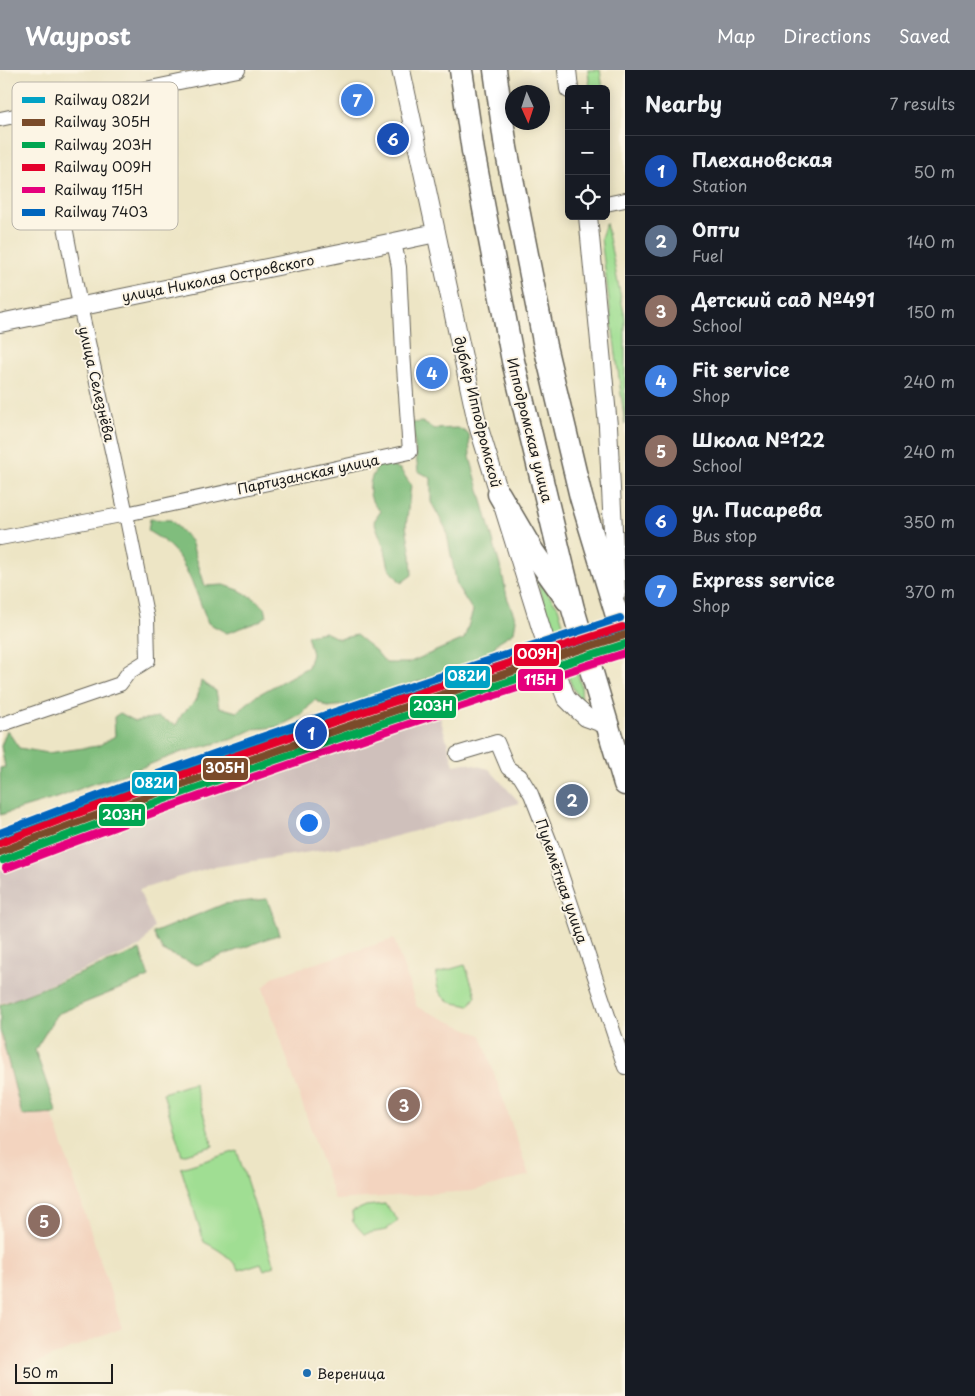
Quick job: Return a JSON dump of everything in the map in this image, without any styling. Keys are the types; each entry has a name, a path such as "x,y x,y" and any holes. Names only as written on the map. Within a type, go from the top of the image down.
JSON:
{"highway":[{"name":"Ипподромская улица","path":"461,70 473,151 514,361 573,609 625,784"},
{"path":"495,70 506,148 545,346 581,497 625,642"},
{"path":"499,494 533,552 573,609"}],"street":[{"path":"178,82 238,70"},
{"name":"дублёр Ипподромской","path":"401,70 477,422 542,631 566,698 586,717 608,725"},
{"path":"566,70 568,85"},
{"path":"610,203 625,200"},
{"path":"588,220 608,426 617,614"},
{"name":"улица Селезнёва","path":"0,725 120,684 129,672 148,660 146,619 126,514 80,306 66,230"},
{"name":"улица Николая Островского","path":"0,323 436,232"},
{"name":"Партизанская улица","path":"0,538 126,514 410,452 399,268 394,242"},
{"name":"Пулемётная улица","path":"457,754 496,742 508,768 520,776 531,794 553,850 625,1067"}],"shaded area":[{"path":"438,711 454,765 466,763 489,769 520,803 374,842 208,868 139,890 154,927 141,946 14,999 0,1003 0,871 18,861 116,818"},
{"path":"394,939 417,1007 481,1035 529,1175 472,1191 335,1200 263,988 274,976"},
{"path":"12,999 62,1143 122,1328 26,1367 38,1396 0,1396 0,1003"}],"green space":[{"path":"588,70 600,70 602,85 590,85"},
{"path":"606,223 625,318 625,425 601,238"},
{"path":"422,422 434,429 458,428 469,434 470,457 507,597 516,620 514,632 498,642 486,660 356,704 328,707 315,700 301,715 278,727 254,729 233,739 182,752 60,797 0,815 0,768 5,767 1,746 7,730 19,748 48,753 98,746 115,736 114,717 120,713 135,721 158,717 176,725 182,714 197,699 201,681 216,691 219,707 237,712 256,696 308,667 312,654 307,635 325,632 339,639 356,635 376,651 386,663 408,663 464,639 473,611 457,586 446,529 431,502 431,478 418,471 412,423"},
{"path":"381,463 400,469 411,485 406,526 412,575 401,583 389,568 385,550 374,521 381,511 372,501 370,487 373,475"},
{"path":"150,519 171,520 191,541 205,586 224,585 239,590 255,599 265,608 267,616 258,622 227,633 208,623 191,580 180,559 165,542 148,531"},
{"path":"536,578 558,607 581,685 582,704 571,684"},
{"path":"267,899 280,934 197,965 163,951 153,933 224,904"},
{"path":"140,950 149,977 57,1014 35,1050 57,1113 22,1115 0,1030 0,1005"},
{"path":"465,965 476,996 469,1006 453,1003 445,999 438,989 436,981 437,973"},
{"path":"194,1083 213,1146 182,1155 163,1093"},
{"path":"237,1151 274,1266 264,1270 261,1263 239,1270 224,1254 204,1242 181,1168"},
{"path":"385,1204 398,1220 386,1230 364,1234 353,1222 352,1212 366,1206"}],"rail line":[{"name":"7403","path":"0,833 308,721 620,618"},
{"name":"009Н","path":"0,843 77,813 309,730 622,627"},
{"name":"082И","path":"0,842 232,755 468,676 625,627"},
{"name":"305Н","path":"0,852 77,822 311,739 625,635"},
{"name":"203Н","path":"3,860 80,830 312,747 625,644"},
{"name":"115Н","path":"6,868 160,810 314,756 625,653"}],"place":[{"name":"Express service","path":"357,100"},
{"name":"ул. Писарева","path":"393,139"},
{"name":"Fit service","path":"432,373"},
{"name":"Плехановская","path":"311,733"},
{"name":"Опти","path":"572,800"},
{"name":"Детский сад №491","path":"404,1105"},
{"name":"Школа №122","path":"44,1221"},
{"name":"Вереница","path":"307,1373"}]}
